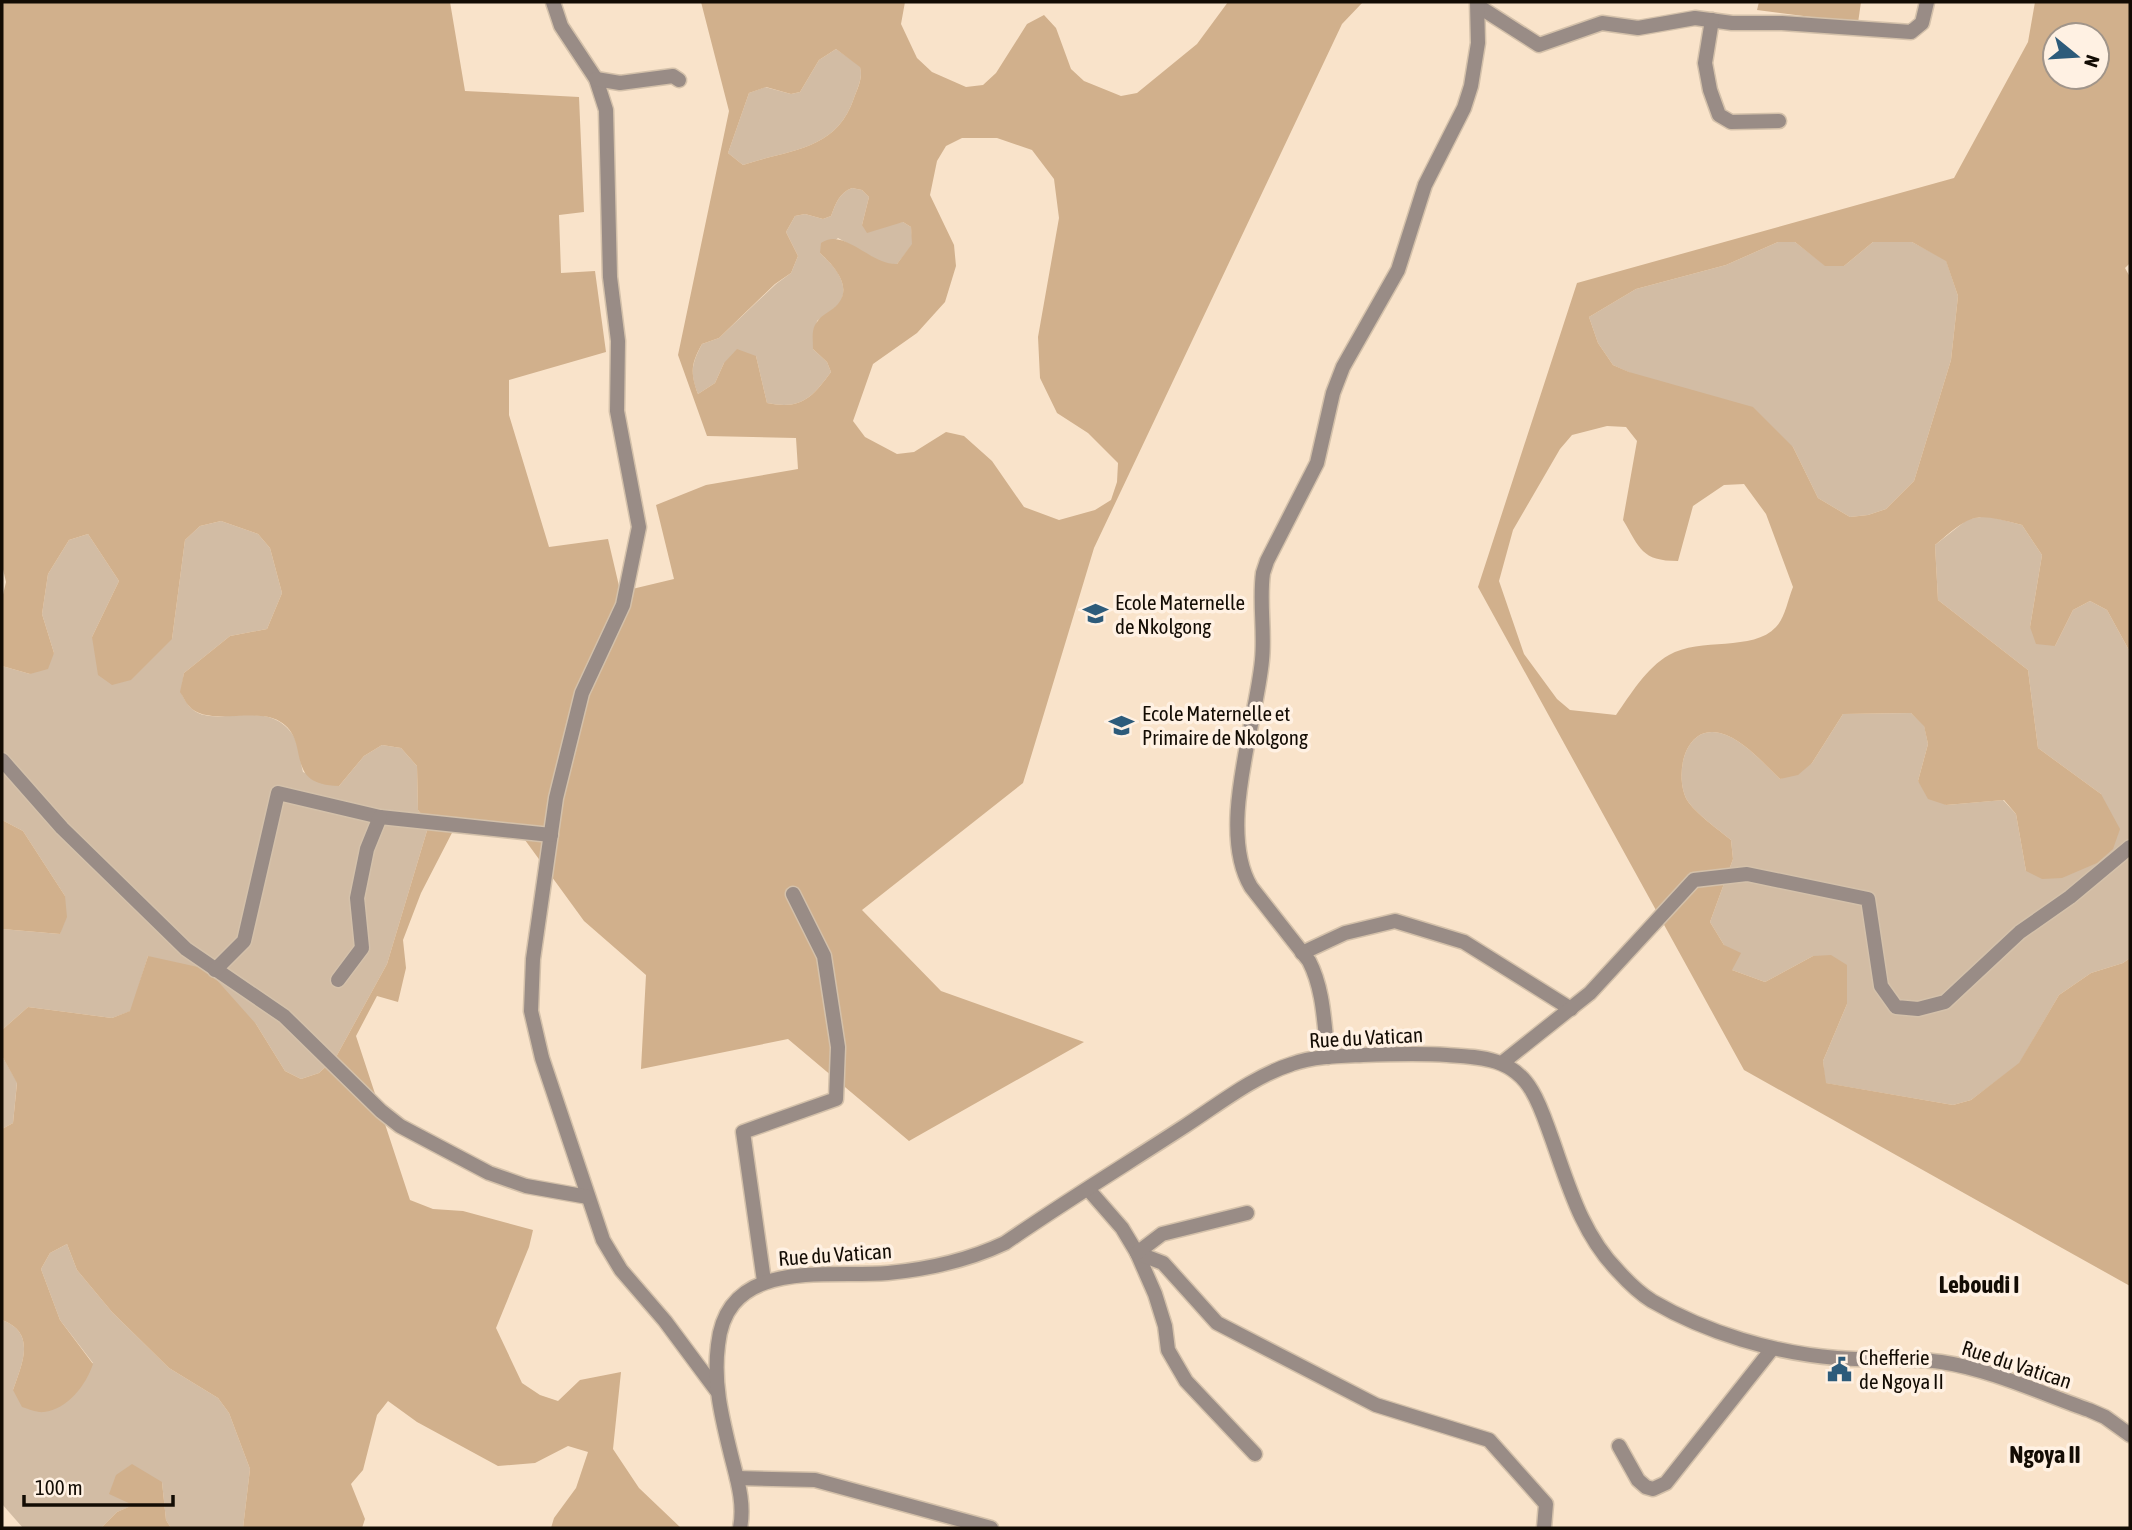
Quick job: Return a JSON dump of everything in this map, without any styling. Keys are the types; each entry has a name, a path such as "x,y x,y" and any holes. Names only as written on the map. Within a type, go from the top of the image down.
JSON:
{"street":[{"path":"553,2 561,26 596,79 606,110 609,265 618,341 617,411 639,527 624,605 582,693 556,799 533,959 531,1011 542,1058 603,1240 616,1263 665,1321 717,1391"},
{"path":"1477,4 1539,45 1602,23 1638,28 1686,18 1911,32 1922,23 1927,2"},
{"path":"1328,1057 1320,987 1315,974 1303,953 1244,876 1236,837 1236,821 1263,656 1263,573 1317,463 1333,393 1343,367 1398,270 1425,184 1464,108 1471,86 1478,43 1477,4"},
{"path":"1712,20 1705,64 1719,115 1731,122 1779,121"},
{"path":"596,79 620,83 655,76 673,76 679,80"},
{"path":"2,760 80,847 186,949 284,1016 381,1111 413,1134 489,1173 526,1186 588,1197"},
{"path":"215,970 244,941 278,793 380,817 551,835"},
{"path":"338,979 362,948 358,898 368,849 380,817"},
{"path":"1502,1062 1590,993 1694,880 1748,874 1868,898 1881,986 1896,1007 1917,1009 1945,1002 2020,932 2070,897 2130,847"},
{"path":"764,1281 743,1132 836,1100 838,1047 824,956 793,894"},
{"path":"1303,953 1345,933 1395,921 1464,942 1571,1009"},
{"name":"Rue du Vatican","path":"740,1528 742,1517 737,1478 717,1391 718,1344 722,1325 730,1309 745,1293 764,1281 786,1276 886,1273 953,1264 978,1256 1005,1243 1244,1088 1275,1071 1309,1059 1328,1057 1422,1053 1487,1058 1502,1062 1518,1073 1539,1104 1578,1213 1602,1255 1639,1291 1670,1311 1696,1323 1772,1349 1832,1358 1913,1359 1964,1367 2090,1410 2130,1435"},
{"path":"1088,1189 1122,1228 1137,1253 1155,1294 1165,1326 1168,1350 1186,1381 1255,1454"},
{"path":"1137,1253 1162,1234 1247,1213"},
{"path":"1137,1253 1163,1263 1217,1323 1376,1405 1489,1440 1546,1504 1544,1528"},
{"path":"1619,1446 1638,1480 1646,1487 1660,1487 1666,1483 1772,1349"},
{"path":"737,1478 815,1480 990,1528"}],"shaded area":[{"path":"2,2 450,2 465,91 579,97 584,212 559,215 561,273 595,271 606,352 509,380 509,415 549,547 608,539 623,603 628,590 674,579 656,505 706,485 798,469 796,438 707,436 678,355 729,111 701,2 905,2 901,24 917,58 932,72 966,87 983,85 996,73 1027,24 1044,15 1056,28 1071,69 1084,81 1121,96 1137,93 1197,44 1228,2 1363,2 1342,24 1094,548 1023,783 862,910 941,991 1084,1042 909,1141 788,1039 641,1069 646,975 584,921 517,829 455,827 421,893 403,940 406,968 398,1002 377,996 356,1036 410,1200 433,1209 463,1211 533,1230 529,1247 496,1328 522,1383 540,1395 558,1401 580,1380 621,1372 613,1449 639,1488 681,1528 551,1528 554,1518 576,1488 588,1452 568,1446 535,1463 498,1466 417,1422 388,1401 377,1415 363,1470 351,1484 365,1519 362,1528 243,1528 250,1469 229,1413 218,1398 169,1368 112,1312 77,1270 67,1244 50,1253 41,1269 60,1320 93,1364 81,1388 61,1406 41,1412 22,1407 13,1390 23,1360 23,1341 13,1326 2,1320 2,1129 13,1123 17,1083 2,1056 2,1030 28,1007 112,1018 130,1011 148,956 207,969 256,1024 285,1071 301,1079 319,1073 336,1057 387,964 429,824 418,810 417,766 401,748 382,745 364,756 339,786 321,784 303,770 295,739 289,729 279,721 257,716 207,715 197,712 185,701 180,692 184,673 230,636 267,629 282,593 270,548 258,534 221,521 200,526 185,540 172,639 131,680 112,685 98,675 92,637 119,581 88,534 69,540 48,574 42,614 54,653 48,669 30,674 2,666 2,599 6,582 2,565","holes":["836,49 860,67 861,75 846,116 835,129 809,146 743,165 728,153 749,93 766,87 791,94 800,92 819,60","962,138 997,138 1032,150 1054,179 1059,218 1038,337 1040,378 1057,413 1088,433 1118,463 1117,482 1111,500 1095,510 1059,520 1024,507 992,461 964,436 946,432 914,452 897,454 865,437 853,421 873,364 917,333 945,302 956,266 954,245 930,195 937,161 946,146","852,188 862,190 869,197 862,225 867,233 903,222 911,227 912,244 897,264 877,259 839,240 830,239 821,243 820,253 839,276 843,290 838,304 819,319 813,331 813,349 827,362 831,372 805,400 789,405 767,403 756,356 737,349 724,363 715,383 698,394 693,368 702,344 719,338 775,284 791,273 798,256 786,232 795,216 805,214 823,219 831,216 838,199"]},
{"path":"1759,2 1861,2 1858,23 1757,10"},
{"path":"2035,2 2130,2 2130,263 2125,268 2130,277 2130,652 2107,610 2090,601 2073,610 2055,646 2036,644 2030,627 2042,555 2022,525 1993,518 1974,518 1935,545 1938,600 2028,670 2038,748 2101,794 2120,829 2113,849 2097,863 2062,878 2042,879 2026,871 2016,814 2004,800 1946,805 1928,799 1918,781 1928,744 1924,726 1911,713 1843,714 1812,763 1798,775 1780,779 1737,740 1720,733 1708,732 1698,736 1685,754 1682,766 1683,790 1687,800 1701,816 1731,840 1733,859 1710,922 1724,945 1741,953 1732,970 1765,982 1813,956 1831,955 1847,965 1847,1004 1823,1061 1826,1083 1953,1105 1971,1100 2019,1063 2059,995 2091,973 2123,963 2130,958 2130,1286 1744,1070 1478,587 1577,283 1954,178 2028,42","holes":["1778,242 1795,242 1825,266 1844,266 1873,242 1912,242 1946,261 1958,296 1951,360 1914,481 1886,509 1850,517 1818,498 1793,447 1753,407 1629,372 1613,365 1598,343 1589,317 1636,289 1726,265","1607,426 1626,427 1637,441 1623,520 1643,551 1656,559 1678,561 1693,506 1724,485 1744,484 1766,514 1793,587 1782,619 1766,635 1740,642 1696,647 1669,655 1646,674 1616,715 1570,710 1557,699 1524,654 1499,581 1513,530 1560,449 1572,435"]},
{"path":"836,49 860,66 861,75 846,116 835,129 809,146 743,165 728,153 749,93 765,87 791,94 800,92 819,60"},
{"path":"852,188 862,190 869,197 862,225 903,222 911,227 913,244 897,264 886,265 838,238 820,253 839,275 843,288 840,303 817,321 813,349 827,362 831,372 805,400 789,405 767,403 756,356 724,363 715,383 698,394 693,369 702,344 719,338 791,273 798,256 786,232 795,216 805,214 823,219 831,216 841,196"},
{"path":"1778,242 1795,242 1826,266 1844,266 1873,242 1912,242 1946,260 1958,296 1951,360 1914,481 1886,509 1850,517 1818,498 1793,447 1613,365 1598,343 1589,317 1636,289 1726,265"},
{"path":"1988,516 2022,525 2042,555 2030,627 2055,646 2073,610 2090,601 2107,610 2130,652 2130,958 2123,963 2091,973 2059,995 2019,1064 1971,1100 1953,1105 1825,1083 1823,1061 1847,1004 1813,956 1765,982 1732,970 1724,945 1710,922 1733,859 1731,840 1701,816 1687,800 1683,790 1682,766 1690,744 1698,736 1708,732 1720,733 1745,746 1780,779 1812,763 1843,714 1911,713 1924,725 1928,744 1918,781 1946,805 2003,800 2016,814 2026,871 2101,794 2038,748 2028,670 1938,600 1935,545 1968,519"},
{"path":"221,521 258,534 270,548 282,593 267,629 230,636 184,673 181,692 188,704 199,713 211,716 254,715 269,717 282,723 295,739 303,772 339,786 364,756 382,745 401,748 417,766 418,810 429,824 387,964 336,1057 319,1073 301,1079 285,1071 256,1024 148,956 131,1011 112,1018 28,1007 2,1030 2,929 60,934 65,896 23,831 2,820 2,666 30,674 54,653 42,614 48,574 69,540 88,534 119,581 92,637 172,639 185,540 200,526"},
{"path":"2,820 23,831 65,896 67,917 60,934 2,929"},
{"path":"2,1056 17,1082 13,1123 2,1129"},
{"path":"67,1244 77,1270 112,1312 169,1368 218,1398 229,1413 250,1469 243,1528 171,1528 166,1520 162,1482 134,1505 117,1512 101,1528 23,1528 2,1504 2,1320 20,1333 23,1341 23,1360 13,1390 93,1363 60,1320 41,1269 50,1253"},
{"path":"132,1464 162,1482 166,1520 171,1528 101,1528 117,1512 133,1505 109,1494 116,1475"}],"place":[{"name":"Ecole Maternelle de Nkolgong","path":"1095,614"},
{"name":"Ecole Maternelle et Primaire de Nkolgong","path":"1122,725"},
{"name":"Chefferie de Ngoya II","path":"1839,1369"}],"district":[{"name":"Leboudi I","path":"1979,1284"},
{"name":"Ngoya II","path":"2045,1454"}]}
